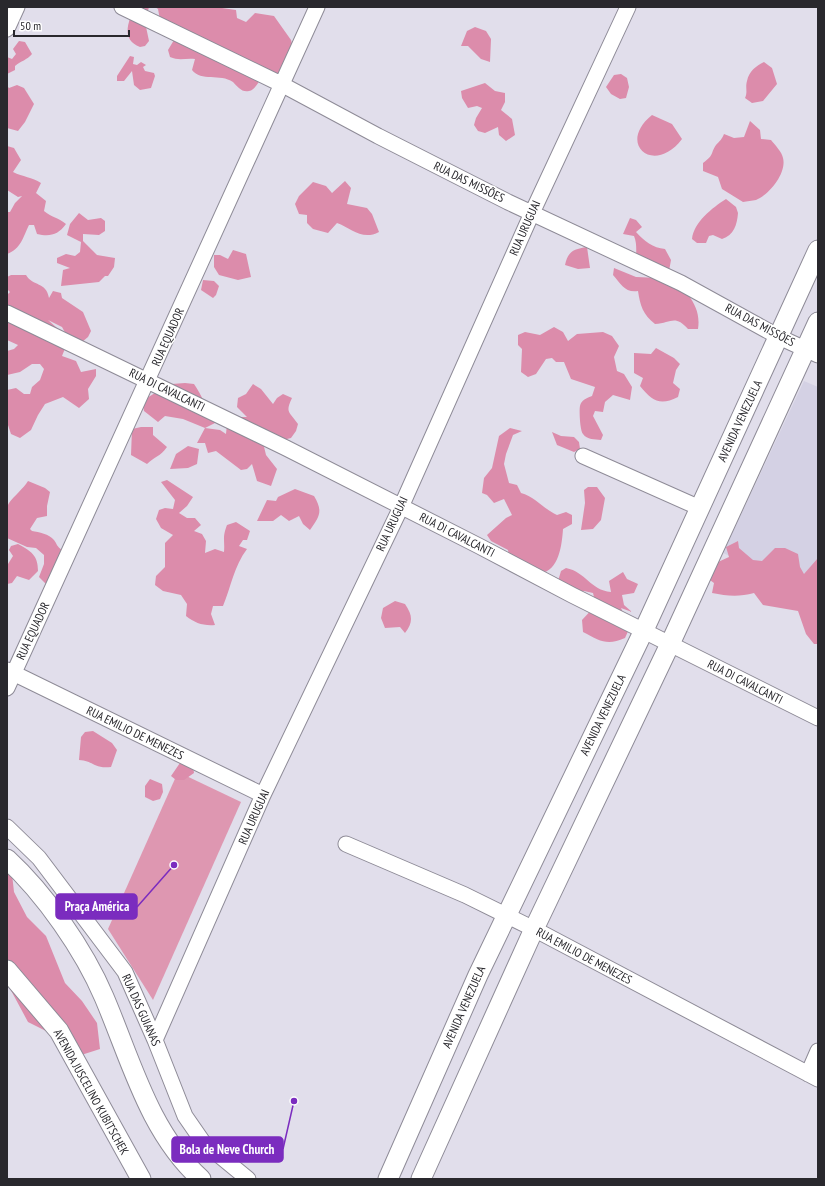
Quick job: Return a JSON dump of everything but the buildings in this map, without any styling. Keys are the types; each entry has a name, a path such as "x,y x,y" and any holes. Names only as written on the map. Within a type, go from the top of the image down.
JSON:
{"main road":[{"name":"AVENIDA VENEZUELA","path":"388,1179 506,916 644,630 818,250"},
{"path":"421,1179 534,929 812,352 818,322"},
{"path":"7,859 24,875 54,913 77,947 104,996 133,1075 170,1144 191,1170 202,1179"},
{"name":"AVENIDA JUSCELINO KUBITSCHEK","path":"7,970 59,1031 141,1179"}],"street":[{"path":"7,29 17,7"},
{"name":"RUA DAS MISSÕES","path":"122,7 281,84 400,147 532,213 655,270 779,337 812,352"},
{"name":"RUA EQUADOR","path":"7,688 10,672 148,381 317,7"},
{"name":"RUA URUGUAI","path":"155,1040 263,795 401,506 532,213 628,7"},
{"name":"RUA DI CAVALCANTI","path":"7,313 401,506 572,595 818,718"},
{"path":"583,456 700,508"},
{"name":"RUA EMILIO DE MENEZES","path":"10,672 263,795"},
{"name":"RUA DAS GUIANAS","path":"7,827 39,858 125,972 155,1040 185,1116 203,1142 248,1179"},
{"name":"RUA EMILIO DE MENEZES","path":"346,844 465,895 534,929 813,1076"},
{"path":"813,1076 818,1051"}],"shaded area":[{"path":"134,7 149,7 145,22 149,41 145,46 140,47 134,44 128,35 128,24"},
{"path":"155,7 215,7 236,10 237,18 246,22 255,13 274,16 291,40 293,47 281,77 262,78 253,89 246,91 242,90 228,79 206,77 196,74 192,70 195,59 179,59 170,57 168,50 177,35 160,20 158,9"},
{"path":"475,27 486,31 491,39 490,62 481,59 468,46 461,46 467,31"},
{"path":"19,41 25,42 32,54 15,66 15,70 7,74 7,57 12,59 16,54 13,49"},
{"path":"130,56 134,57 133,64 137,65 141,62 146,65 143,67 145,71 154,73 155,76 151,88 140,90 134,85 132,71 124,81 117,81 117,76"},
{"path":"764,62 772,68 777,84 763,101 752,103 745,98 746,83 749,74 753,69"},
{"path":"621,74 627,78 629,87 626,98 620,99 611,94 606,87 614,75"},
{"path":"485,83 495,91 505,93 505,102 501,110 512,119 515,135 506,141 499,135 498,127 485,133 478,131 474,125 482,108 477,106 468,108 462,98 461,91"},
{"path":"17,85 24,88 34,104 25,122 18,131 7,128 7,86 9,88"},
{"path":"652,115 672,124 682,139 671,150 660,155 651,155 643,152 638,145 638,136 642,126"},
{"path":"750,121 760,130 761,139 771,140 782,156 784,164 780,177 766,193 756,200 743,202 722,189 718,177 703,171 703,163 711,156 714,148 724,134 734,138 744,137"},
{"path":"7,146 14,148 21,160 13,172 41,183 36,193 46,201 44,211 66,224 60,231 50,235 37,234 34,225 29,225 19,246 7,254 7,212 10,212 15,203 22,196 18,197 7,190"},
{"path":"345,181 351,188 347,204 367,208 372,214 379,232 367,235 357,233 337,223 328,233 313,229 307,223 307,215 299,214 295,204 299,196 313,182 326,186 332,193"},
{"path":"726,199 736,207 738,213 737,222 734,229 729,235 722,239 713,235 709,236 706,243 697,243 692,239 696,227 704,216"},
{"path":"79,213 88,220 101,218 105,221 105,231 99,235 83,234 83,241 97,255 115,258 114,267 108,276 105,276 99,282 61,286 63,270 70,268 57,263 57,258 66,254 75,256 80,252 81,242 67,235 70,224"},
{"path":"630,218 636,220 642,227 636,232 642,238 653,246 665,249 671,260 669,271 694,304 697,312 698,329 688,329 684,324 673,320 655,324 651,321 643,309 638,291 630,291 626,289 613,275 614,268 636,277 659,278 637,266 636,243 634,236 623,234"},
{"path":"587,247 590,268 578,269 565,265 566,260 572,252"},
{"path":"233,250 246,254 251,277 238,280 219,275 214,267 214,255 220,255 228,259"},
{"path":"11,275 26,275 29,279 45,289 49,298 53,291 61,293 62,298 83,312 91,331 88,337 82,342 67,336 62,327 48,320 66,336 66,346 62,356 76,361 81,372 96,369 96,376 88,389 89,399 79,408 63,397 45,404 31,430 20,438 11,434 7,422 7,390 16,388 24,394 30,394 32,387 40,380 44,369 40,364 32,364 20,372 7,375 7,351 14,349 18,345 7,340 7,295 10,292 7,289 7,277"},
{"path":"203,280 214,281 219,286 216,295 213,298 201,290"},
{"path":"554,327 563,332 568,341 577,334 603,332 612,336 619,346 614,357 617,371 624,374 632,387 630,400 613,395 605,402 603,412 595,411 593,416 603,435 601,440 591,439 585,436 580,425 581,404 584,400 592,396 595,387 571,379 564,362 556,362 552,358 546,359 536,374 528,377 521,372 522,349 518,345 518,335 525,332 540,335"},
{"path":"656,348 674,358 680,364 676,370 673,383 680,389 678,397 672,400 661,401 648,395 640,386 643,378 634,373 634,353 651,354"},
{"path":"804,381 818,387 818,596 723,553"},
{"path":"172,384 194,384 215,416 215,423 205,428 183,419 165,416 158,422 144,411 142,401 155,393 166,393"},
{"path":"253,384 261,389 273,404 277,398 283,394 292,398 288,409 298,424 296,431 291,438 283,440 261,434 266,455 277,469 271,486 257,481 252,464 247,469 241,470 216,451 208,453 205,443 197,443 205,428 220,430 226,434 227,424 238,417 247,417 237,407 238,398 246,394"},
{"path":"153,427 153,435 167,447 162,453 147,464 131,455 132,429"},
{"path":"510,428 522,431 513,435 506,454 504,464 509,483 517,485 521,493 531,497 557,515 566,512 572,515 572,524 563,529 562,542 555,563 551,568 540,573 536,573 510,562 508,550 491,541 487,535 506,518 512,515 504,499 494,503 487,495 482,493 484,478 492,468 499,436"},
{"path":"552,432 561,436 574,437 579,442 580,449 574,452 557,445"},
{"path":"188,446 199,449 197,464 188,468 170,469 176,454"},
{"path":"167,480 193,497 187,506 179,513 187,518 195,518 201,525 194,531 202,534 206,541 205,553 215,549 224,552 224,536 227,525 236,522 250,531 247,540 243,540 239,546 247,549 236,569 223,606 213,606 211,614 215,625 196,622 186,616 187,604 181,595 163,591 155,585 156,576 165,567 165,543 173,535 161,528 156,519 159,510 165,508 173,509 175,500 161,482"},
{"path":"28,481 45,488 50,492 47,506 47,516 37,518 30,529 49,536 62,550 49,587 39,577 44,564 44,555 36,548 27,547 7,538 7,506"},
{"path":"588,487 597,487 605,498 601,520 593,529 581,530 585,503 584,490"},
{"path":"295,489 314,496 319,506 318,517 310,530 303,524 299,516 289,521 281,515 273,521 257,521 267,500 276,501 278,497"},
{"path":"738,541 739,548 753,560 762,561 775,548 785,548 798,554 800,567 804,574 818,558 818,644 814,644 806,634 798,611 763,605 754,593 733,596 712,593 714,583 707,578 718,562 729,557 726,547"},
{"path":"18,544 33,554 37,561 38,571 29,580 17,576 12,583 7,584 7,562 8,564 13,556 9,550 11,546"},
{"path":"566,568 579,573 593,585 604,591 611,592 609,581 623,572 627,579 638,584 634,593 622,595 624,605 632,612 621,608 630,627 625,638 608,642 594,638 583,632 582,620 596,605 593,593 584,591 571,592 558,581 561,571"},
{"path":"395,601 405,604 410,612 411,622 405,633 400,627 385,628 381,618 383,608"},
{"path":"93,731 112,743 117,750 111,767 101,767 79,760 81,737 85,732"},
{"path":"182,760 193,766 194,773 184,780 176,780 171,776"},
{"path":"178,772 241,802 153,1000 108,929"},
{"path":"150,779 162,784 163,792 160,799 153,801 145,797 145,786"},
{"path":"7,868 12,874 14,892 27,917 46,936 65,983 82,1001 97,1023 100,1049 75,1057 50,1033 28,1022 7,983"}],"place":[{"name":"Praça América","path":"174,865"},
{"name":"Bola de Neve Church","path":"294,1101"}]}
